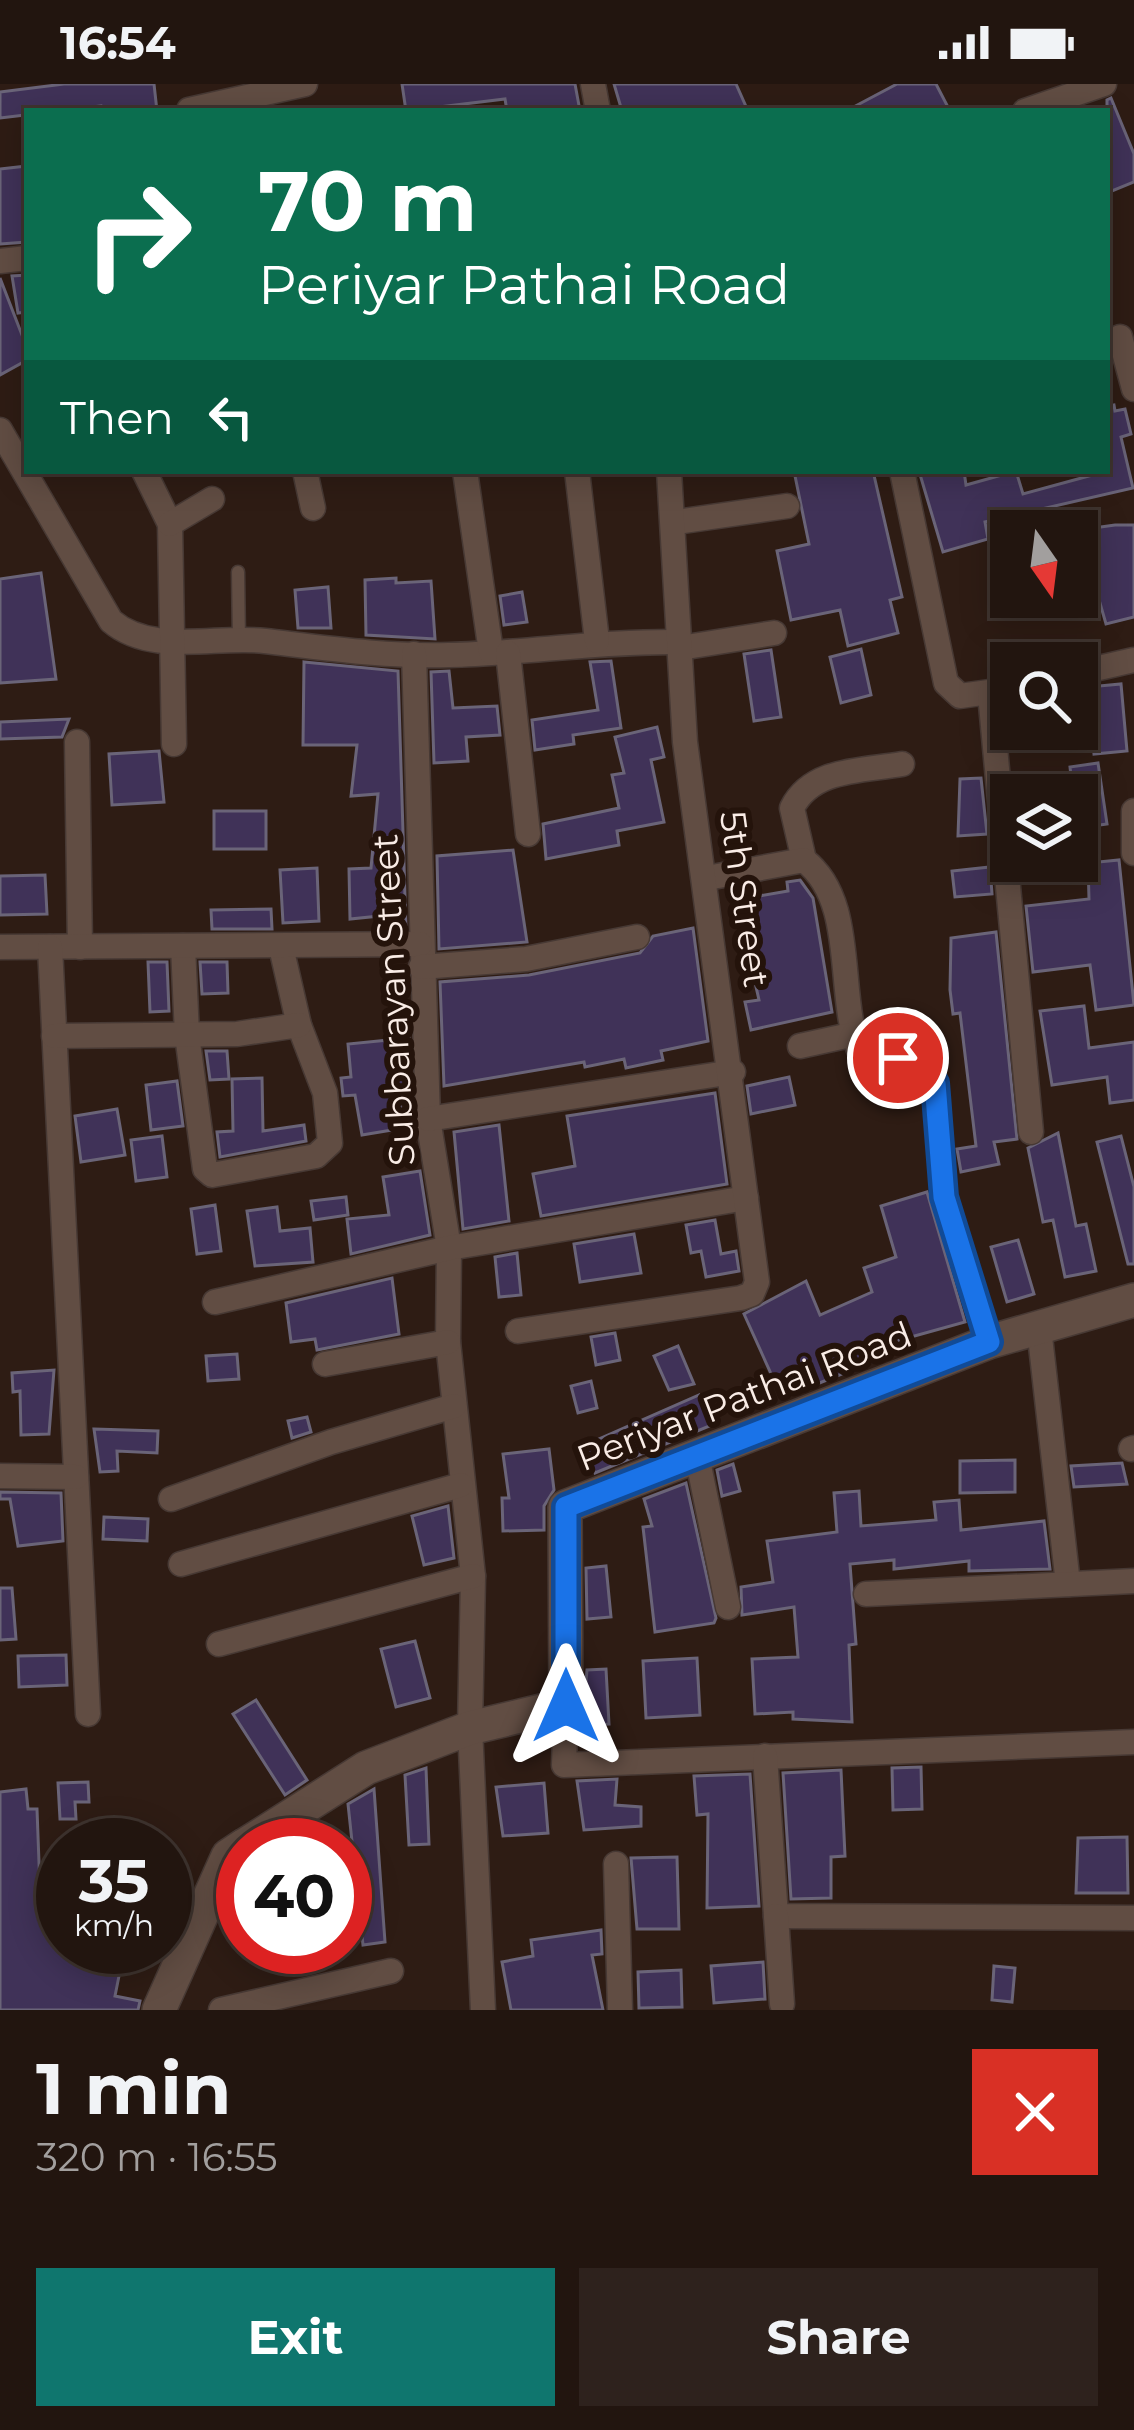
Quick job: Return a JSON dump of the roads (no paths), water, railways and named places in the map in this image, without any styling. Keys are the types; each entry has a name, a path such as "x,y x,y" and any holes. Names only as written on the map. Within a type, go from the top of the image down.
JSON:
{"street":[{"path":"202,108 305,84"},
{"path":"1034,108 1104,84"},
{"path":"1120,337 1134,389"},
{"path":"0,430 24,471"},
{"path":"26,474 112,622 129,633 172,642 239,641 414,654 500,652 597,641 680,645 774,633"},
{"path":"145,474 170,524 174,744"},
{"path":"306,474 313,508"},
{"path":"466,474 528,834"},
{"path":"577,474 597,641"},
{"name":"5th Street","path":"518,1331 752,1294 758,1282 685,742 676,522 669,474"},
{"path":"903,474 950,689 960,695 990,693"},
{"path":"170,524 212,499"},
{"path":"676,522 787,506"},
{"name":"Subbarayan Street","path":"414,654 428,1119 449,1248 448,1342 473,1576 470,1728 484,2010"},
{"path":"1098,668 1134,659"},
{"path":"77,742 80,946"},
{"path":"1005,750 1031,1132"},
{"path":"902,764 822,778 800,793 792,808 804,860 826,889 838,929 854,1034 867,1060 912,1059 935,1083 944,1197 989,1342"},
{"path":"1134,811 1134,854"},
{"path":"707,878 804,860"},
{"path":"0,947 281,946 526,959 637,937"},
{"path":"183,946 187,1036 206,1169 226,1174 316,1156 329,1143 325,1093 299,1025 281,946"},
{"path":"50,947 88,1714"},
{"path":"54,1036 187,1036 299,1025"},
{"path":"800,1046 854,1034"},
{"path":"428,1119 733,1072"},
{"path":"214,1302 449,1248 746,1198"},
{"name":"Periyar Pathai Road","path":"566,1706 566,1507 989,1342 1134,1300"},
{"path":"1039,1328 1068,1584"},
{"path":"325,1364 448,1342"},
{"path":"171,1499 454,1406"},
{"path":"697,1456 728,1607"},
{"path":"0,1476 76,1477"},
{"path":"181,1564 461,1486"},
{"path":"219,1644 473,1576"},
{"path":"866,1594 1134,1581"},
{"path":"288,1818 366,1768 470,1728 566,1706 564,1765 1134,1742"},
{"path":"765,1756 782,2004"},
{"path":"616,1864 620,2010"},
{"path":"159,2010 216,1883"},
{"path":"776,1916 1134,1918"},
{"path":"221,2010 391,1971"}],"lane":[{"path":"238,572 239,641"}]}
